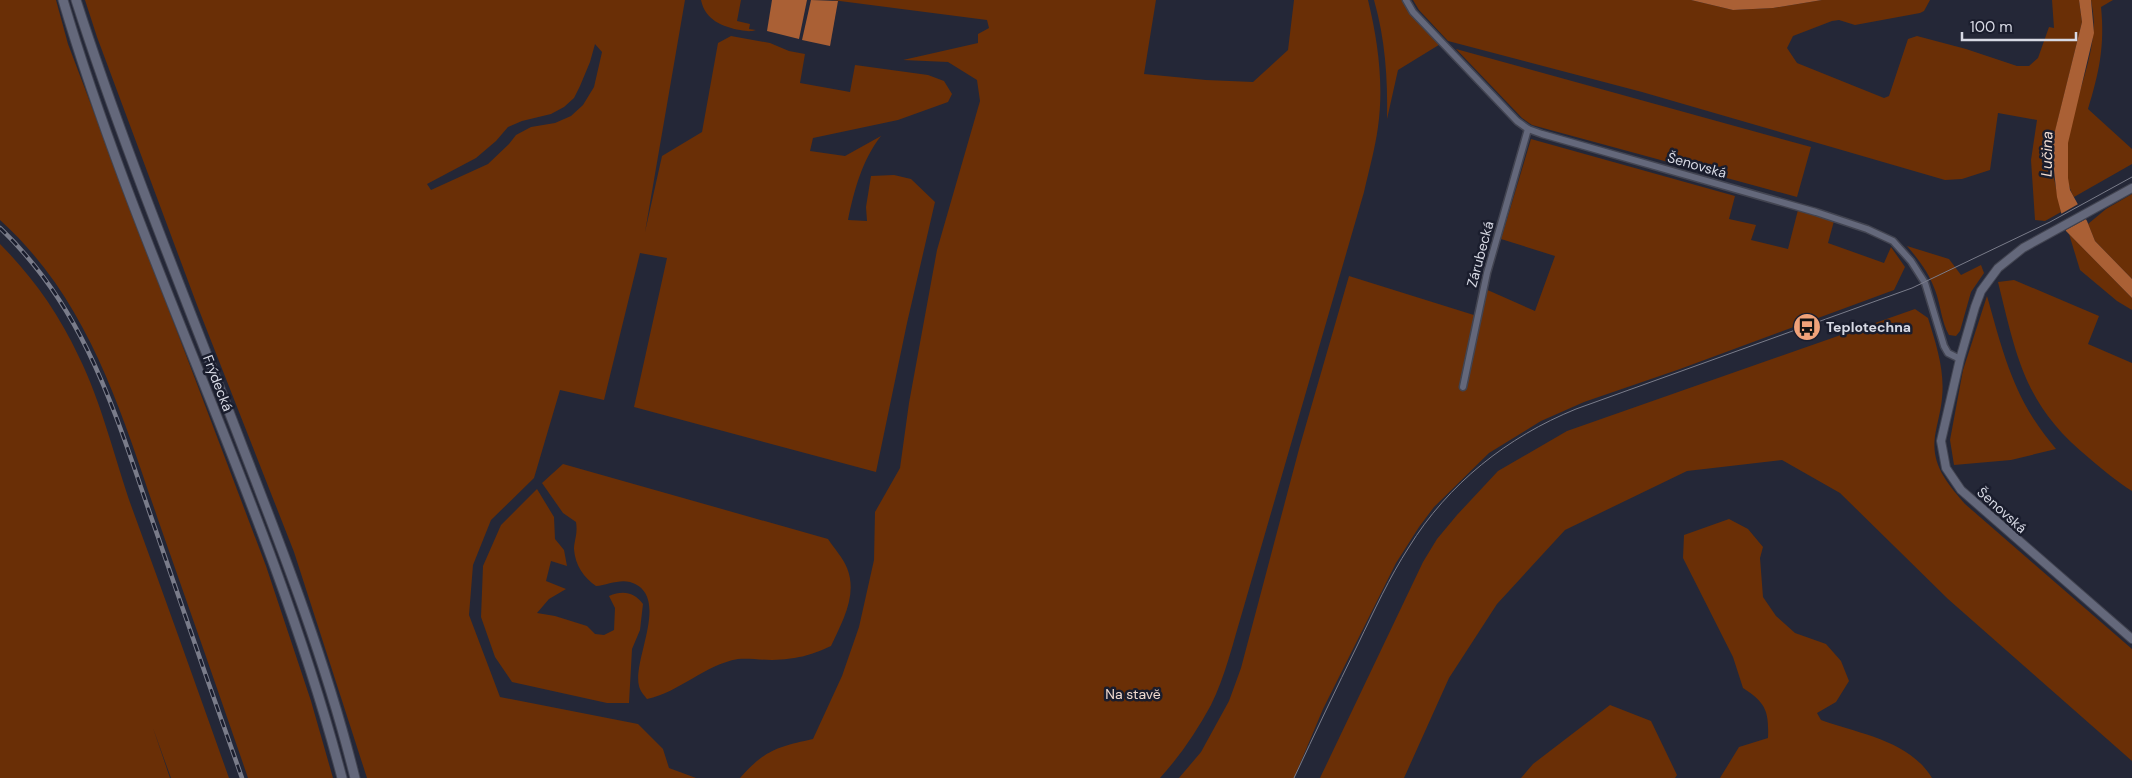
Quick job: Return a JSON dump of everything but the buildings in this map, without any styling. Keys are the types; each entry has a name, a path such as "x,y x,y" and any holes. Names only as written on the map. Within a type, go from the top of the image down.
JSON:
{"main road":[{"name":"Frýdecká","path":"63,0 75,43 111,144 276,568 328,723 342,778"},
{"name":"Frýdecká","path":"76,0 124,140 285,555 340,716 354,778"},
{"path":"340,716 359,778"},
{"path":"328,723 338,778"}],"street":[{"name":"Šenovská","path":"1406,0 1413,12 1442,43 1517,121 1528,129 1816,212 1894,241 1911,261 1925,283 1944,346 1948,353 1960,359"},
{"name":"Zárubecká","path":"1463,387 1485,280 1528,129"},
{"name":"Šenovská","path":"2132,188 2022,248 1998,268 1981,291 1974,307 1941,442 1944,462 1950,475 1961,490 1988,516 2132,639"}],"green space":[{"path":"0,0 56,0 68,44 266,566 311,701 333,778 248,778 133,447 101,365 81,325 59,288 32,253 0,220"},
{"path":"85,0 685,0 645,232 662,156 702,132 718,43 731,36 770,43 789,51 805,54 800,83 850,92 855,65 928,75 944,81 952,94 948,102 898,120 813,138 810,151 845,156 881,136 864,165 856,187 848,220 867,221 866,207 871,176 894,175 911,179 935,202 907,323 876,472 634,407 667,258 640,253 604,400 560,390 534,478 491,520 473,565 469,615 500,697 638,724 663,749 669,768 696,778 367,778 294,552 197,305","holes":["595,44 602,52 594,87 583,105 571,116 555,123 531,127 516,135 488,164 431,190 427,184 476,158 496,141 508,127 522,121 551,114 564,107 574,98 580,86"]},
{"path":"701,0 741,0 737,21 750,24 749,29 756,30 744,31 721,24 706,13"},
{"name":"Na stavě","path":"832,0 1156,0 1144,74 1253,82 1288,50 1294,0 1368,0 1375,31 1379,63 1380,111 1374,151 1364,192 1225,671 1211,705 1200,724 1160,778 740,778 757,761 772,751 813,739 842,676 859,627 874,560 875,512 900,468 909,403 937,250 980,101 977,80 948,62 903,60 978,43 978,34 989,28 987,20"},
{"path":"1374,0 1406,0 1442,43 1398,70 1387,119 1385,59 1381,29"},
{"path":"1413,0 1691,0 1733,10 1773,8 1822,0 1930,0 1924,11 1920,13 1855,25 1839,20 1832,21 1793,36 1787,48 1797,63 1884,98 1889,96 1908,39 1917,36 1966,49 2017,66 2029,66 2038,58 2049,27 2054,28 2052,0 2079,0 2082,22 2055,132 2054,178 2061,212 2045,221 2035,220 2031,160 2037,120 1998,113 1990,170 1962,179 1945,180 1642,92 1448,41 1419,10"},
{"path":"2091,0 2113,0 2101,7 2102,47 2088,109 2132,149 2132,164 2074,197 2068,179 2066,160 2068,139 2090,54 2093,35 2094,22"},
{"path":"1456,49 1811,147 1797,197 1532,125 1522,118"},
{"path":"1531,139 1735,196 1729,219 1756,225 1751,240 1788,249 1798,210 1834,221 1828,243 1884,263 1891,247 1905,267 1894,290 1680,369 1584,402 1541,421 1489,453 1434,507 1396,563 1323,709 1294,778 1179,778 1201,752 1229,701 1241,668 1299,449 1349,276 1477,316 1483,288 1535,311 1555,256 1501,239"},
{"path":"2132,194 2132,279 2095,241 2088,224 2106,209"},
{"path":"2069,234 2132,298 2132,310 2117,301 2080,270"},
{"path":"0,244 34,282 53,310 71,340 86,373 101,411 132,508 229,778 171,778 153,728 170,778 0,778"},
{"path":"1907,246 1949,259 1961,275 1981,265 1984,273 1971,292 1960,331 1956,336 1949,335 1933,284 1916,256"},
{"path":"2014,280 2099,316 2088,344 2132,363 2132,491 2067,439 2037,400 2018,358 1998,282"},
{"path":"1987,296 2017,389 2033,418 2056,449 2011,460 1954,465 1950,440 1963,370"},
{"path":"1915,309 1928,318 1937,347 1943,388 1935,436 1935,456 1942,473 1952,489 1965,504 2132,649 2132,761 1948,599 1840,493 1782,460 1687,471 1565,530 1497,604 1449,678 1404,778 1320,778 1423,562 1437,539 1498,471 1567,431"},
{"path":"563,464 828,539 847,568 851,588 847,608 831,646 796,658 772,660 738,659 726,662 703,672 670,691 647,699 640,688 638,674 648,629 648,600 642,589 630,582 617,582 596,586 581,570 576,560 574,549 577,530 576,522 563,513 542,483"},
{"path":"537,489 554,517 555,539 564,550 567,566 551,561 546,581 566,589 549,599 537,613 555,616 587,626 595,634 604,635 614,630 615,608 609,596 628,593 636,597 643,604 640,630 632,649 629,703 607,703 512,682 495,657 481,617 483,566 501,525"},
{"path":"1729,519 1748,529 1763,547 1760,558 1763,597 1776,616 1795,633 1826,644 1841,661 1849,681 1836,702 1817,713 1821,720 1867,734 1897,747 1922,765 1932,778 1720,778 1739,747 1768,738 1767,714 1757,698 1743,688 1733,657 1683,558 1684,535"},
{"path":"1610,705 1651,721 1677,775 1675,778 1521,778 1533,764"}],"shaded area":[{"path":"772,0 807,0 799,39 767,31"},
{"path":"811,0 838,1 830,46 802,40"},
{"path":"1691,0 1822,0 1773,8 1733,10"},
{"path":"2079,0 2091,0 2094,33 2068,143 2070,190 2087,221 2095,241 2132,279 2132,298 2066,231 2057,197 2053,162 2053,139 2082,22"}],"pier":[{"path":"2080,203 2088,218 2064,231 2059,215"}],"tram line":[{"path":"1294,778 1376,607 1409,547 1442,503 1461,483 1503,448 1551,420 1576,409 1912,288 2050,222 2132,177"}],"railway":[{"path":"0,228 31,261 56,296 78,332 97,370 128,449 242,778"}],"place":[{"name":"Teplotechna","path":"1807,327"}],"water label":[{"name":"Lučina","path":"2047,154"}]}
